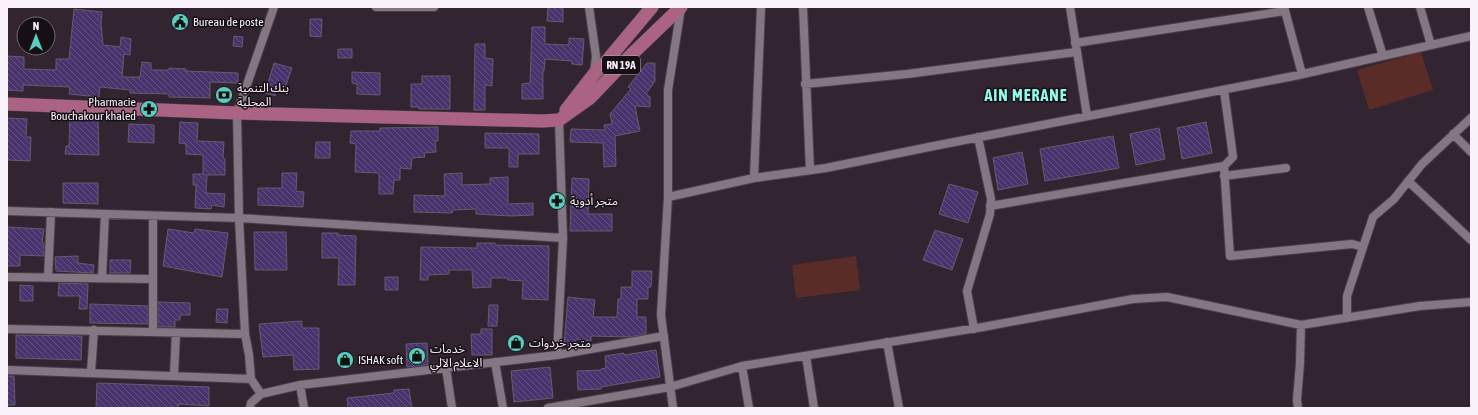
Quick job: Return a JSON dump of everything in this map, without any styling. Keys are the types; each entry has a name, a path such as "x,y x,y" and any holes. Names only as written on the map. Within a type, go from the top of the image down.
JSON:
{"main road":[{"name":"RN 19A","path":"559,120 594,74 652,7"},
{"name":"RN 19A","path":"559,120 590,98 630,55 681,7"},
{"path":"7,104 237,113 559,120"}],"street":[{"path":"261,394 251,379 245,334 239,218 237,113 274,7"},
{"path":"376,7 434,7"},
{"path":"589,7 596,56 594,74"},
{"path":"673,408 661,315 668,196 668,90 681,7"},
{"path":"754,178 761,7"},
{"path":"803,7 805,84 810,170"},
{"path":"1070,7 1087,116"},
{"path":"1368,7 1383,56"},
{"path":"1420,7 1431,45"},
{"path":"1075,42 1284,9 1302,74"},
{"path":"668,196 754,178 826,168 1224,90 1471,36"},
{"path":"805,84 907,74 1076,52"},
{"path":"990,206 1224,166 1233,157 1224,90"},
{"path":"1347,318 1347,296 1373,217 1394,199 1422,164 1471,118"},
{"path":"557,354 563,238 559,120"},
{"path":"1453,134 1471,152"},
{"path":"974,329 967,291 990,214 991,199 978,137"},
{"path":"1224,166 1230,256 1352,244 1363,247"},
{"path":"1224,176 1286,168"},
{"path":"1408,181 1471,240"},
{"path":"7,211 239,218 563,238"},
{"path":"48,278 51,212"},
{"path":"102,278 105,214"},
{"path":"153,216 153,331"},
{"path":"7,277 152,279"},
{"path":"548,408 589,405 670,387 742,366 974,329 1133,299 1167,296 1301,325 1420,306 1471,302"},
{"path":"1298,408 1297,400 1301,325"},
{"path":"7,330 94,330 245,334"},
{"path":"91,372 94,330"},
{"path":"174,375 176,332"},
{"path":"250,408 251,403 261,394 300,385 557,354 664,336"},
{"path":"887,342 899,408"},
{"path":"806,356 814,408"},
{"path":"495,362 503,408"},
{"path":"742,366 749,408"},
{"path":"446,368 452,408"},
{"path":"7,370 251,379"},
{"path":"300,385 304,408"}],"shaded area":[{"path":"1421,52 1433,90 1369,110 1357,70"},
{"path":"856,256 860,290 796,298 792,265"}],"building":[{"path":"548,7 563,7 563,22 547,21"},
{"path":"74,9 102,12 101,23 103,45 120,47 121,37 131,39 130,55 124,54 122,77 140,77 142,62 151,63 151,70 169,70 169,68 186,69 186,71 238,73 238,83 210,82 210,98 169,97 169,94 130,93 130,90 100,87 99,97 69,94 70,87 23,85 23,91 7,90 7,56 24,57 24,69 56,70 56,59 69,59"},
{"path":"310,19 322,19 321,37 310,36"},
{"path":"532,27 545,27 545,44 569,45 569,38 584,39 582,65 572,64 572,61 545,59 543,71 543,99 522,99 522,84 530,83"},
{"path":"234,36 243,37 242,47 233,46"},
{"path":"475,44 485,44 485,58 493,59 492,86 485,85 485,110 474,110"},
{"path":"338,49 352,49 352,58 338,58"},
{"path":"274,63 292,68 283,93 276,91 275,96 265,93"},
{"path":"647,63 655,63 655,81 646,94 650,97 650,107 635,106 640,131 615,136 616,166 604,167 603,143 570,142 571,129 605,130 604,125 612,124 610,114 631,89 628,87"},
{"path":"352,72 380,73 380,95 357,94 357,84 352,83"},
{"path":"422,76 450,76 450,109 419,109 419,107 411,107 411,84 422,84"},
{"path":"7,118 27,119 26,137 31,137 30,161 7,160"},
{"path":"70,119 98,119 99,155 65,154 66,146 69,146"},
{"path":"180,122 198,123 197,141 224,142 223,158 225,159 225,175 207,175 206,193 225,194 224,207 212,205 211,209 195,208 196,185 193,185 193,174 203,174 203,155 186,154 186,144 179,143"},
{"path":"1206,122 1212,153 1182,159 1177,128"},
{"path":"129,124 154,125 154,143 128,142"},
{"path":"438,127 438,141 435,141 436,152 424,153 425,157 412,158 411,169 400,168 400,180 394,180 393,194 379,194 379,173 355,172 356,144 350,143 351,131 380,131 380,128"},
{"path":"1159,128 1165,159 1136,165 1130,134"},
{"path":"485,133 539,134 539,154 518,154 518,167 509,167 509,148 485,148"},
{"path":"1113,136 1119,168 1045,181 1040,149"},
{"path":"316,142 330,142 330,158 315,158"},
{"path":"1022,152 1028,184 998,190 993,158"},
{"path":"282,173 297,173 296,191 304,192 303,207 258,205 258,188 282,188"},
{"path":"462,173 462,185 490,184 490,178 508,177 508,204 533,203 533,215 510,216 476,214 476,209 453,210 452,213 414,212 414,195 445,196 444,174"},
{"path":"572,178 589,179 588,214 612,214 612,231 570,231"},
{"path":"63,183 98,183 98,204 63,203"},
{"path":"949,184 978,192 968,223 939,214"},
{"path":"7,227 44,229 42,243 44,243 44,256 20,255 20,266 7,266"},
{"path":"168,229 194,233 195,229 228,233 222,277 163,266"},
{"path":"935,230 963,239 952,270 923,260"},
{"path":"254,232 286,232 287,270 255,270"},
{"path":"322,233 338,233 338,235 356,236 355,285 338,285 339,258 322,258"},
{"path":"477,243 495,243 495,245 549,246 548,300 522,299 523,281 508,280 508,278 491,278 491,287 473,288 472,270 449,270 449,274 428,275 428,280 420,280 421,247 477,248"},
{"path":"78,256 78,263 94,265 93,273 56,271 55,257"},
{"path":"110,260 131,260 130,273 110,273"},
{"path":"632,271 652,271 651,287 648,287 648,299 637,299 637,317 646,317 646,334 629,337 591,336 591,341 576,339 575,346 564,345 568,297 595,300 593,317 617,317 618,299 621,299 621,287 632,287"},
{"path":"385,277 398,277 398,290 385,290"},
{"path":"59,283 88,284 87,309 79,309 80,296 58,296"},
{"path":"20,285 33,286 33,301 20,301"},
{"path":"158,302 190,303 190,315 180,315 180,320 175,320 175,327 158,327"},
{"path":"90,304 148,306 148,324 90,323"},
{"path":"489,305 498,305 497,326 488,326"},
{"path":"217,309 228,309 227,323 216,322"},
{"path":"302,321 302,328 319,328 319,369 294,370 293,355 263,357 259,324"},
{"path":"481,329 492,329 492,355 472,355 471,334 481,334"},
{"path":"16,335 82,336 81,360 16,358"},
{"name":"خدمات الاعلام الآلي","path":"427,343 428,365 407,367 406,344"},
{"path":"656,350 660,377 601,387 601,389 578,390 577,371 601,370 606,368 605,356 624,353 624,355"},
{"path":"550,367 553,398 514,402 511,371"},
{"path":"7,376 14,376 15,405 7,405"},
{"path":"97,383 209,387 209,406 178,404 179,408 96,408"},
{"path":"409,389 412,408 348,408 347,398 394,393 394,390"}],"place":[{"name":"Bureau de poste","path":"180,22"},
{"name":"بنك التنمية المحلية","path":"224,95"},
{"name":"Pharmacie Bouchakour khaled","path":"149,109"},
{"name":"متجر أدوية","path":"557,201"},
{"name":"متجر خردوات","path":"516,343"},
{"name":"خدمات الاعلام الآلي","path":"417,356"},
{"name":"ISHAK soft","path":"345,360"}],"district":[{"name":"AIN MERANE","path":"1026,95"}]}
